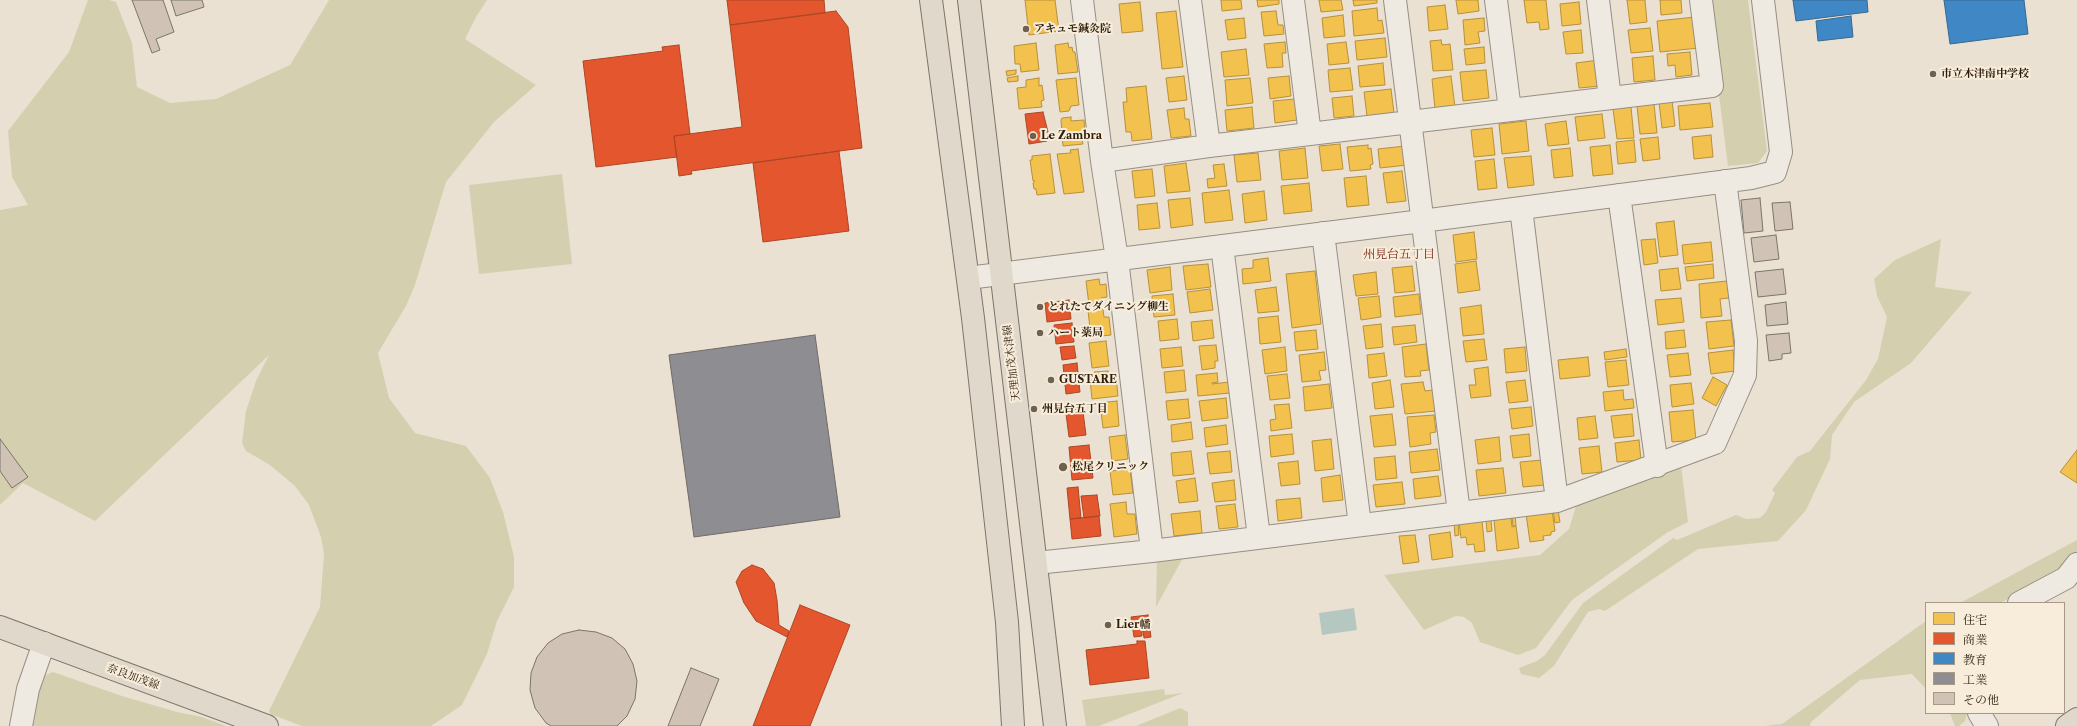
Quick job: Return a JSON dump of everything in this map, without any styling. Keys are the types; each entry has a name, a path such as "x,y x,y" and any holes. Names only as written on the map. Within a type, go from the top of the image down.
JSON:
{"main road":[{"path":"932,0 968,278 1007,622 1013,726"},
{"name":"天理加茂木津線","path":"969,0 1055,726"},
{"name":"奈良加茂線","path":"0,627 267,726"},
{"path":"2067,726 2077,719"}],"street":[{"path":"1082,0 1102,162 1117,259 1152,551"},
{"path":"1190,0 1209,146"},
{"path":"1293,0 1310,134"},
{"path":"1394,0 1459,513"},
{"path":"1496,0 1510,110"},
{"path":"1598,0 1610,98"},
{"path":"1102,162 1209,146 1712,86 1701,0"},
{"path":"968,278 1521,208 1725,181 1775,172 1781,152 1763,0"},
{"path":"1036,563 1152,551 1558,501 1657,466 1715,443 1745,375 1746,341 1725,181"},
{"path":"1619,195 1657,466"},
{"path":"1521,208 1558,501"},
{"path":"1324,233 1360,525"},
{"path":"1222,246 1259,537"},
{"path":"2021,602 2066,578 2077,564"},
{"path":"21,726 28,689 44,643"}],"shaded area":[{"path":"88,0 109,0 116,2 132,43 137,87 170,103 216,99 290,65 329,0 487,0 476,17 465,39 536,85 494,122 446,182 415,285 406,306 378,353 389,398 415,433 466,446 490,478 503,512 514,557 514,587 497,621 487,654 462,705 431,726 302,726 270,714 269,711 320,607 324,554 321,537 309,505 295,486 270,465 246,451 242,443 246,411 256,381 269,355 95,521 23,483 0,505 0,210 28,205 12,177 8,131 69,52"},
{"path":"1707,0 1748,0 1767,151 1758,163 1728,166"},
{"path":"562,174 572,264 479,274 469,185"},
{"path":"1941,239 1935,287 1972,292 1911,363 1854,402 1832,435 1830,459 1806,510 1778,541 1698,549 1605,611 1599,609 1588,612 1554,666 1539,678 1521,674 1519,668 1537,661 1545,655 1583,603 1673,538 1677,540 1736,515 1746,519 1760,518 1766,512 1775,493 1772,490 1797,457 1810,451 1866,380 1878,359 1887,317 1877,296 1874,279 1895,260"},
{"path":"1681,465 1688,522 1668,532 1572,600 1536,648 1518,655 1480,642 1472,623 1464,617 1456,616 1424,630 1384,575 1540,555 1569,529 1577,503"},
{"path":"2077,540 2077,553 2059,573 2002,602 1962,602"},
{"path":"1184,556 1156,607 1157,558"},
{"path":"1925,622 1925,688 1912,674 1860,680 1811,722 1810,726 1764,726 1782,724"},
{"path":"53,672 122,696 177,712 202,717 226,726 30,726 41,677"},
{"path":"1164,689 1165,695 1183,693 1099,726 1086,726 1082,700"},
{"path":"1180,708 1188,712 1188,726 1136,726"},
{"path":"1950,714 1967,714 1965,721 1959,726 1955,726"}],"water":[{"path":"1354,608 1357,630 1322,635 1319,613"}],"building: 住宅":[{"path":"1025,0 1055,0 1059,31 1029,35"},
{"path":"1221,0 1241,0 1242,9 1222,11"},
{"path":"1257,0 1279,0 1279,4 1258,7"},
{"path":"1319,0 1341,0 1343,10 1321,12"},
{"path":"1353,0 1377,0 1377,3 1354,6"},
{"path":"1456,0 1478,0 1479,11 1458,14"},
{"path":"1524,0 1546,0 1549,29 1540,30 1539,22 1527,23"},
{"path":"1627,0 1645,0 1647,22 1630,24"},
{"path":"1660,0 1681,0 1682,13 1661,15"},
{"path":"1140,2 1143,31 1122,33 1119,4"},
{"path":"1579,2 1581,24 1562,26 1560,4"},
{"path":"1445,5 1448,29 1429,31 1427,7"},
{"path":"1377,8 1378,21 1382,20 1384,33 1354,36 1352,11"},
{"path":"1176,11 1183,67 1162,69 1156,13"},
{"path":"1276,11 1278,25 1283,25 1284,34 1264,36 1261,12"},
{"path":"1343,15 1345,36 1324,38 1322,18"},
{"path":"1695,17 1699,48 1660,52 1657,21"},
{"path":"1244,18 1246,38 1228,40 1225,20"},
{"path":"1484,18 1485,31 1478,32 1480,43 1465,45 1463,20"},
{"path":"1650,28 1653,51 1631,53 1628,30"},
{"path":"1581,30 1583,53 1566,54 1563,32"},
{"path":"1385,38 1387,57 1357,60 1355,41"},
{"path":"1441,40 1442,45 1450,44 1453,70 1433,71 1430,41"},
{"path":"1285,42 1286,53 1282,53 1283,67 1267,68 1264,44"},
{"path":"1346,42 1349,63 1329,65 1327,44"},
{"path":"1036,43 1039,70 1021,72 1020,64 1015,64 1014,46"},
{"path":"1068,43 1069,48 1072,47 1073,52 1075,52 1078,72 1058,74 1055,45"},
{"path":"1484,47 1485,63 1466,65 1464,49"},
{"path":"1246,49 1249,75 1224,77 1221,52"},
{"path":"1690,52 1692,75 1676,77 1675,65 1668,66 1667,54"},
{"path":"1653,56 1655,80 1634,82 1632,58"},
{"path":"1599,60 1601,86 1579,88 1576,63"},
{"path":"1383,63 1385,85 1360,87 1358,66"},
{"path":"1350,68 1353,90 1330,92 1328,70"},
{"path":"1016,70 1016,74 1007,76 1006,71"},
{"path":"1486,70 1489,98 1463,101 1460,72"},
{"path":"1018,76 1018,81 1008,82 1007,78"},
{"path":"1184,76 1187,100 1169,102 1166,78"},
{"path":"1289,76 1291,96 1270,99 1268,78"},
{"path":"1451,76 1455,107 1435,109 1432,79"},
{"path":"1039,78 1039,86 1042,85 1044,100 1041,101 1042,107 1019,109 1017,88 1026,87 1026,80"},
{"path":"1076,78 1079,105 1071,106 1069,111 1060,112 1056,80"},
{"path":"1250,78 1253,103 1227,106 1225,80"},
{"path":"1146,86 1152,139 1132,141 1131,132 1126,132 1123,102 1127,102 1126,88"},
{"path":"1391,89 1394,113 1367,116 1364,92"},
{"path":"1352,96 1354,116 1334,118 1332,98"},
{"path":"1295,99 1297,120 1275,123 1273,101"},
{"path":"1672,100 1675,126 1662,128 1659,102"},
{"path":"1710,103 1713,127 1680,130 1678,106"},
{"path":"1654,104 1657,133 1640,134 1637,106"},
{"path":"1252,107 1254,128 1227,131 1225,110"},
{"path":"1631,107 1634,138 1617,139 1613,109"},
{"path":"1184,108 1185,119 1189,119 1191,136 1171,138 1167,110"},
{"path":"1602,114 1605,138 1578,141 1575,117"},
{"path":"1071,117 1071,121 1084,120 1085,133 1081,134 1083,144 1063,146 1061,120 1062,118"},
{"path":"1526,121 1529,151 1502,154 1499,124"},
{"path":"1566,121 1569,144 1548,146 1545,124"},
{"path":"1492,128 1495,155 1474,157 1471,130"},
{"path":"1711,135 1713,157 1694,159 1692,137"},
{"path":"1658,137 1660,159 1643,161 1640,139"},
{"path":"1634,140 1636,162 1618,164 1616,142"},
{"path":"1340,144 1343,169 1322,171 1319,146"},
{"path":"1368,145 1368,149 1371,148 1373,164 1370,165 1371,169 1350,171 1347,147"},
{"path":"1610,145 1613,174 1593,176 1590,147"},
{"path":"1405,146 1407,165 1380,168 1378,149"},
{"path":"1305,148 1308,178 1282,180 1279,151"},
{"path":"1570,148 1573,176 1554,178 1551,150"},
{"path":"1078,149 1084,192 1064,194 1057,154 1071,153 1070,150"},
{"path":"1258,153 1261,180 1237,182 1234,155"},
{"path":"1050,154 1055,193 1037,195 1036,189 1034,189 1033,183 1035,181 1033,181 1030,160 1032,160 1032,156"},
{"path":"1531,156 1534,185 1508,188 1504,158"},
{"path":"1494,159 1497,188 1478,190 1475,161"},
{"path":"1186,163 1190,191 1167,193 1164,166"},
{"path":"1224,164 1227,186 1208,188 1207,179 1215,178 1213,165"},
{"path":"1152,169 1155,196 1135,198 1132,171"},
{"path":"1402,171 1406,201 1387,203 1383,173"},
{"path":"1366,176 1369,205 1347,207 1344,178"},
{"path":"1309,183 1312,211 1284,214 1281,186"},
{"path":"1229,190 1233,220 1205,223 1202,193"},
{"path":"1264,191 1267,220 1245,223 1242,194"},
{"path":"1190,198 1193,225 1171,228 1168,200"},
{"path":"1157,203 1160,228 1139,230 1137,205"},
{"path":"1674,221 1678,255 1660,257 1656,223"},
{"path":"1474,232 1477,259 1456,262 1453,235"},
{"path":"1655,239 1658,263 1644,265 1641,240"},
{"path":"1711,242 1713,261 1684,264 1682,245"},
{"path":"1268,258 1271,281 1243,284 1242,269 1253,268 1253,260"},
{"path":"1476,261 1480,290 1458,293 1455,264"},
{"path":"1208,264 1211,287 1186,290 1183,266"},
{"path":"1713,264 1714,278 1687,281 1685,267"},
{"path":"1412,266 1415,291 1395,293 1392,268"},
{"path":"1170,267 1172,290 1150,293 1147,270"},
{"path":"1678,268 1681,289 1661,291 1659,270"},
{"path":"1315,271 1321,324 1292,328 1286,274"},
{"path":"1376,272 1378,294 1356,296 1353,275"},
{"path":"1099,279 1100,285 1106,284 1107,297 1101,298 1102,304 1089,305 1086,281"},
{"path":"1727,281 1729,298 1720,299 1722,316 1701,318 1699,284"},
{"path":"1276,287 1279,311 1258,313 1255,290"},
{"path":"1210,289 1213,310 1190,313 1187,292"},
{"path":"1173,294 1175,315 1154,317 1152,296"},
{"path":"1419,294 1421,314 1395,317 1393,297"},
{"path":"1379,296 1381,317 1361,320 1358,298"},
{"path":"1681,298 1684,322 1658,325 1655,300"},
{"path":"1481,305 1484,334 1463,336 1460,308"},
{"path":"1103,309 1104,317 1109,317 1111,335 1091,337 1088,311"},
{"path":"1278,316 1281,342 1260,344 1258,318"},
{"path":"1177,319 1179,339 1160,341 1158,321"},
{"path":"1212,320 1214,338 1193,341 1191,322"},
{"path":"1731,320 1734,346 1709,349 1706,322"},
{"path":"1381,324 1383,347 1366,349 1363,326"},
{"path":"1415,325 1417,342 1394,345 1392,327"},
{"path":"1316,330 1318,349 1296,351 1294,332"},
{"path":"1684,330 1686,347 1666,349 1665,332"},
{"path":"1484,339 1487,360 1466,362 1463,341"},
{"path":"1106,341 1109,366 1092,368 1089,343"},
{"path":"1426,344 1429,370 1420,371 1421,376 1405,377 1402,347"},
{"path":"1216,345 1218,361 1215,361 1215,368 1202,370 1199,346"},
{"path":"1181,347 1183,366 1162,368 1160,349"},
{"path":"1285,347 1287,371 1265,374 1262,350"},
{"path":"1525,347 1527,371 1506,373 1504,349"},
{"path":"1626,349 1627,357 1605,360 1604,352"},
{"path":"1733,350 1735,371 1711,374 1708,353"},
{"path":"1324,352 1326,370 1319,371 1321,380 1302,382 1299,355"},
{"path":"1384,353 1387,376 1369,378 1367,355"},
{"path":"1688,353 1691,375 1670,377 1667,355"},
{"path":"1588,357 1590,376 1560,379 1558,360"},
{"path":"1626,360 1629,385 1608,387 1605,362"},
{"path":"1488,367 1491,396 1471,398 1469,385 1476,385 1474,369"},
{"path":"1184,370 1186,391 1166,393 1164,372"},
{"path":"1108,371 1109,378 1116,377 1118,396 1092,399 1090,380 1095,379 1094,372"},
{"path":"1217,373 1218,382 1212,384 1229,382 1230,393 1198,396 1196,375"},
{"path":"1287,374 1290,398 1270,400 1267,376"},
{"path":"1713,377 1727,385 1716,406 1702,398"},
{"path":"1390,380 1394,407 1375,409 1372,383"},
{"path":"1525,380 1528,401 1509,403 1506,382"},
{"path":"1423,382 1425,391 1433,390 1436,411 1405,414 1401,384"},
{"path":"1691,383 1694,404 1672,407 1670,385"},
{"path":"1329,384 1332,408 1305,411 1303,387"},
{"path":"1623,390 1624,400 1633,399 1634,408 1605,411 1603,392"},
{"path":"1226,398 1228,418 1202,421 1199,401"},
{"path":"1188,399 1190,418 1168,420 1166,401"},
{"path":"1117,401 1119,426 1103,428 1100,403"},
{"path":"1289,404 1292,428 1271,431 1270,420 1276,419 1274,405"},
{"path":"1531,407 1533,426 1512,429 1509,409"},
{"path":"1693,410 1696,440 1672,442 1669,412"},
{"path":"1392,414 1396,445 1374,447 1370,416"},
{"path":"1632,414 1634,436 1614,438 1611,416"},
{"path":"1434,415 1436,432 1430,433 1431,444 1410,447 1407,417"},
{"path":"1595,416 1598,438 1579,440 1577,418"},
{"path":"1191,422 1193,439 1172,442 1171,425"},
{"path":"1226,425 1228,444 1206,447 1204,428"},
{"path":"1292,434 1294,454 1271,457 1269,436"},
{"path":"1529,434 1531,456 1513,458 1510,436"},
{"path":"1125,435 1128,459 1112,461 1109,437"},
{"path":"1499,437 1501,461 1478,464 1475,440"},
{"path":"1331,439 1334,469 1315,471 1312,441"},
{"path":"1639,440 1641,460 1617,462 1615,443"},
{"path":"1599,446 1602,472 1582,474 1579,448"},
{"path":"1437,449 1440,470 1411,473 1409,452"},
{"path":"2077,450 2077,483 2060,472"},
{"path":"1191,451 1194,474 1173,476 1171,453"},
{"path":"1230,451 1232,472 1210,474 1207,453"},
{"path":"1395,456 1397,478 1376,480 1374,458"},
{"path":"1542,460 1545,485 1523,487 1520,462"},
{"path":"1298,461 1300,484 1281,486 1278,463"},
{"path":"1503,468 1506,493 1479,496 1476,470"},
{"path":"1130,469 1133,493 1113,495 1110,471"},
{"path":"1340,475 1343,500 1323,502 1321,478"},
{"path":"1438,476 1441,496 1415,499 1413,479"},
{"path":"1195,478 1198,501 1179,503 1176,481"},
{"path":"1234,480 1236,500 1215,502 1212,483"},
{"path":"1402,482 1405,504 1376,507 1373,485"},
{"path":"1300,498 1302,518 1278,521 1276,500"},
{"path":"1126,502 1127,514 1135,514 1137,534 1114,537 1110,504"},
{"path":"1235,504 1238,527 1219,529 1216,506"},
{"path":"1552,510 1555,531 1551,532 1551,535 1543,536 1544,540 1530,542 1526,514"},
{"path":"1553,510 1558,510 1560,522 1555,523"},
{"path":"1200,511 1202,533 1174,536 1171,514"},
{"path":"1515,514 1516,526 1513,526 1512,517"},
{"path":"1511,518 1512,527 1516,526 1519,548 1497,551 1494,520"},
{"path":"1482,520 1485,551 1475,552 1474,544 1467,545 1466,537 1461,538 1459,522"},
{"path":"1486,520 1491,520 1492,531 1487,532"},
{"path":"1454,523 1458,523 1459,535 1455,536"},
{"path":"1450,532 1453,557 1432,560 1429,535"},
{"path":"1415,535 1419,562 1403,564 1399,536"}],"building: 商業":[{"path":"727,0 824,0 825,13 730,25"},
{"path":"836,11 848,27 862,148 691,171 692,174 679,176 674,136 742,127 730,25"},
{"path":"679,45 690,134 674,136 677,157 596,167 583,61 663,51 662,47"},
{"path":"1043,112 1048,132 1045,132 1047,141 1029,144 1025,114"},
{"path":"839,151 849,231 763,242 753,163"},
{"path":"1069,300 1071,319 1047,322 1045,303"},
{"path":"1072,323 1074,342 1056,344 1054,325"},
{"path":"1074,346 1076,358 1062,360 1060,347"},
{"path":"1077,363 1080,392 1066,394 1063,365"},
{"path":"1082,404 1086,435 1069,437 1065,406"},
{"path":"1089,445 1093,478 1072,480 1069,447"},
{"path":"1078,487 1081,518 1070,519 1067,488"},
{"path":"1097,495 1100,516 1084,518 1081,496"},
{"path":"1099,516 1101,536 1072,539 1070,519"},
{"path":"752,565 763,569 774,583 779,625 789,631 787,637 756,621 744,603 736,582 742,571"},
{"path":"800,605 850,625 810,726 753,726"},
{"path":"1148,615 1151,628 1142,629 1142,636 1134,637 1131,617"},
{"path":"1150,630 1151,637 1144,638 1143,631"},
{"path":"1137,641 1145,641 1149,678 1090,685 1086,650 1137,644"}],"building: 教育":[{"path":"1793,0 1867,0 1868,12 1796,21"},
{"path":"1944,0 2024,0 2028,34 1950,44"},
{"path":"1851,16 1853,37 1818,41 1816,21"}],"building: 工業":[{"path":"815,335 840,517 694,537 669,355"}],"building: その他":[{"path":"132,0 163,0 174,32 156,39 160,50 152,53"},
{"path":"171,0 202,0 204,7 176,16"},
{"path":"1760,198 1763,231 1744,233 1741,200"},
{"path":"1790,202 1793,229 1775,231 1772,203"},
{"path":"1776,235 1779,259 1754,262 1751,238"},
{"path":"1783,269 1786,294 1758,297 1755,272"},
{"path":"1786,302 1788,324 1767,326 1765,305"},
{"path":"1789,333 1791,353 1782,354 1782,359 1769,361 1766,335"},
{"path":"0,439 28,477 12,488 0,471"},
{"path":"579,630 596,632 612,638 625,649 633,664 637,681 635,699 627,716 617,726 551,726 546,723 535,708 530,690 531,673 537,657 548,643 562,634"},
{"path":"691,668 719,679 700,726 668,726"}],"place":[{"name":"アキュモ鍼灸院","path":"1026,29"},
{"name":"市立木津南中学校","path":"1933,74"},
{"name":"Le Zambra","path":"1033,136"},
{"name":"とれたてダイニング柳生","path":"1040,307"},
{"name":"ハート薬局","path":"1040,333"},
{"name":"GUSTARE","path":"1051,380"},
{"name":"州見台五丁目","path":"1034,409"},
{"name":"松尾クリニック","path":"1063,467"},
{"name":"Lier幡","path":"1108,625"}],"district":[{"name":"州見台五丁目","path":"1399,255"}]}
